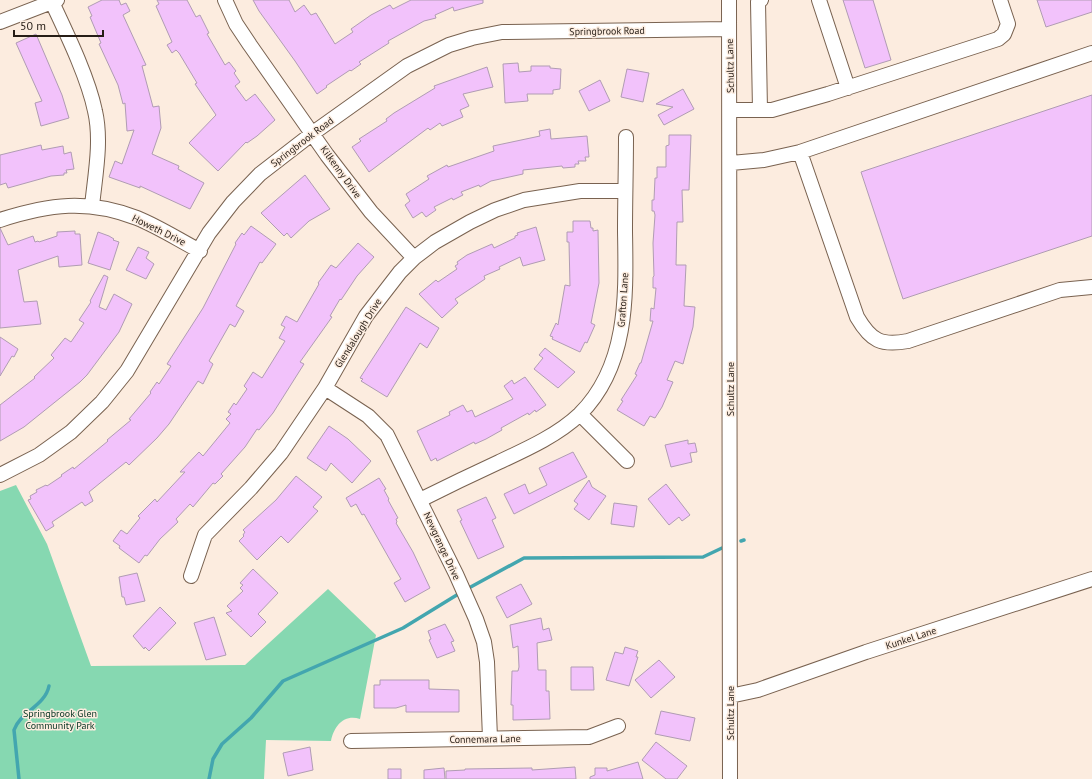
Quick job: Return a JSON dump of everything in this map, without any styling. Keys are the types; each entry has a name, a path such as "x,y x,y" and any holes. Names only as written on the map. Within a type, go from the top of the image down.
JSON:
{"street":[{"name":"Kilkenny Drive","path":"225,0 236,24 313,133 371,212 414,258"},
{"name":"Schultz Lane","path":"729,0 731,163 730,779"},
{"path":"760,110 758,2 761,0"},
{"path":"819,0 848,88"},
{"path":"730,110 772,110 848,88 998,38 1004,34 1008,24 1000,0"},
{"path":"0,22 53,1 87,85 96,112 98,138 92,206"},
{"name":"Springbrook Road","path":"0,475 39,455 71,432 102,402 127,371 210,233 233,202 260,174 313,133 407,66 449,45 472,38 502,32 729,29"},
{"path":"731,163 764,160 800,152 1092,53"},
{"name":"Grafton Lane","path":"420,500 528,449 557,431 580,414 594,395 605,376 614,356 623,322 626,292 626,137"},
{"path":"800,152 857,317 864,330 876,340 892,344 908,341 1060,290 1092,287"},
{"name":"Glendalough Drive","path":"191,576 205,535 251,488 281,453 325,388 366,316 400,272 414,258 435,242 470,222 495,210 524,200 580,191 625,191"},
{"name":"Howeth Drive","path":"0,220 31,210 61,205 92,206 109,209 138,219 200,251"},
{"name":"Newgrange Drive","path":"325,388 368,416 388,435 456,574 474,614 484,642 487,662 490,738"},
{"path":"580,414 627,461"},
{"name":"Kunkel Lane","path":"730,696 758,690 866,652 1092,579"},
{"name":"Connemara Lane","path":"351,741 589,737 618,726"}],"green space":[{"name":"Springbrook Glen Community Park","path":"16,485 47,544 91,666 245,665 328,589 376,635 360,719 349,718 341,722 337,726 331,741 266,740 264,779 0,779 0,491"}],"building":[{"path":"102,0 119,0 121,5 126,3 130,11 123,15 146,65 142,66 153,107 159,106 161,128 152,154 179,166 178,169 204,183 190,209 140,186 140,188 109,177 115,161 122,164 134,130 127,131 125,103 123,104 118,85 99,44 101,43 90,17 92,16 88,7"},
{"path":"157,0 187,0 196,17 200,15 209,33 207,34 225,65 229,62 236,71 234,73 240,82 235,86 246,101 255,94 275,120 257,136 247,143 246,142 218,171 189,143 216,115 195,84 197,83 179,53 176,50 172,53 167,45 172,42 156,6 159,4"},
{"path":"253,0 289,0 295,12 304,5 311,15 316,13 335,44 353,32 351,29 371,15 390,5 393,9 411,0 483,0 483,3 454,11 453,7 435,15 436,18 424,21 388,41 389,43 359,62 361,64 326,86 327,87 317,94 259,11"},
{"path":"843,0 873,0 891,60 865,68"},
{"path":"1037,0 1092,0 1092,12 1046,27"},
{"path":"36,34 62,95 69,118 41,126 35,103 42,101 16,43"},
{"path":"518,63 519,72 531,71 531,66 550,66 550,68 561,69 560,89 553,90 553,94 527,94 528,101 505,103 503,64"},
{"path":"487,67 493,87 463,94 469,106 460,110 463,117 442,126 440,123 430,130 428,128 369,172 352,147 361,141 359,139 387,121 386,119 394,113 435,88 434,86"},
{"path":"627,69 649,73 643,102 621,97"},
{"path":"600,80 610,101 589,111 579,91"},
{"path":"683,89 694,109 664,125 658,115 673,107 656,104"},
{"path":"1092,95 1092,236 903,299 861,172"},
{"path":"550,129 551,139 587,136 589,157 585,157 586,161 578,161 579,164 575,164 575,167 563,168 562,166 523,170 523,174 491,181 480,187 479,185 461,192 463,195 453,200 452,198 434,207 436,210 426,217 422,212 413,218 405,205 410,201 406,194 429,179 427,176 447,165 448,167 494,151 493,146 540,136 539,131"},
{"path":"669,135 691,135 689,190 682,190 683,222 677,222 676,265 686,265 684,306 695,307 693,327 683,364 675,361 667,380 673,382 662,407 655,418 650,416 644,426 617,410 623,401 621,400 637,375 635,374 641,363 653,321 650,321 651,308 654,309 656,288 653,288 653,243 655,215 654,211 652,211 652,200 654,200 657,167 666,167 666,146 669,145"},
{"path":"41,145 42,150 63,146 64,154 71,152 74,169 66,170 67,173 64,173 64,175 51,176 8,188 6,183 0,185 0,155"},
{"path":"305,175 330,209 309,221 291,238 287,233 284,236 261,213"},
{"path":"573,221 590,221 593,231 598,230 599,283 591,323 595,325 587,343 585,342 580,352 552,339 553,337 550,336 556,323 558,325 565,285 570,286 569,242 567,242 567,232 573,232"},
{"path":"251,226 276,244 262,263 260,262 238,302 236,306 244,311 235,327 230,324 209,361 213,364 203,384 198,381 169,424 129,465 126,462 89,492 93,501 85,506 82,502 52,522 54,526 46,531 28,500 31,499 30,496 37,492 36,490 46,485 47,486 73,467 74,469 131,420 129,419 151,393 150,392 157,382 159,384 171,366 167,364 203,308 236,244 235,243 242,233 244,235"},
{"path":"536,227 545,260 523,266 520,257 499,267 500,269 484,276 485,279 455,299 458,303 442,318 419,294 436,280 438,282 457,269 455,266 458,264 457,262 467,255 492,244 494,248 515,238 515,236 518,235 517,233"},
{"path":"0,228 8,245 33,236 35,242 39,242 57,236 57,232 75,231 75,234 80,234 82,265 59,267 58,256 18,270 24,302 37,301 41,324 0,328"},
{"path":"98,232 119,242 110,270 88,263"},
{"path":"358,243 374,257 357,276 341,300 340,299 330,316 332,317 300,362 304,364 273,413 259,430 257,429 245,447 221,474 223,476 215,484 213,483 193,507 190,504 176,519 178,522 160,539 147,556 145,555 139,563 119,548 120,546 113,541 121,530 127,534 140,518 138,516 155,499 157,502 185,472 180,472 199,452 203,456 230,423 226,419 231,414 228,412 234,403 236,405 247,389 244,386 253,372 262,378 285,341 279,338 285,327 281,325 286,316 297,322 319,284 318,283 331,265 336,268"},
{"path":"138,247 149,252 146,258 154,264 146,279 126,270"},
{"path":"104,275 108,277 99,307 106,310 114,294 132,304 119,332 87,375 80,382 24,427 0,441 0,405 35,378 34,377 54,358 51,355 65,338 71,342 84,323 79,320 91,302 90,301"},
{"path":"406,307 439,328 427,348 420,343 387,397 361,381 363,379 360,378"},
{"path":"0,337 18,349 0,376"},
{"path":"545,348 575,372 558,388 534,369 543,358 539,355"},
{"path":"525,377 546,405 536,412 535,410 529,415 528,413 501,428 502,430 486,439 475,444 474,442 437,461 436,458 431,461 417,431 450,415 449,412 463,405 467,412 472,410 475,417 513,399 504,386 512,380 514,384"},
{"path":"329,426 348,439 371,461 352,483 331,463 326,471 307,458"},
{"path":"688,440 688,444 695,443 697,452 690,453 692,462 671,467 665,445"},
{"path":"573,452 587,477 514,514 504,494 525,484 529,494 547,485 539,468"},
{"path":"296,476 322,497 313,507 318,511 288,543 281,536 257,560 239,541 244,536 243,535 245,532 243,530 276,500"},
{"path":"379,478 386,489 384,490 389,499 388,500 398,518 396,519 396,523 413,552 430,588 405,602 394,583 401,579 364,514 362,515 356,504 351,507 346,498"},
{"path":"589,480 592,487 606,496 589,520 574,509 578,504 574,501"},
{"path":"666,484 690,515 682,521 679,517 669,525 648,499"},
{"path":"486,497 496,518 492,520 504,547 478,559 460,521 462,520 457,510"},
{"path":"614,503 637,506 634,527 611,524"},
{"path":"253,569 278,593 258,614 266,622 251,637 226,613 232,611 227,606 243,591 240,588 243,585 240,583"},
{"path":"137,573 145,601 126,605 124,597 122,597 119,577"},
{"path":"521,584 532,604 507,618 496,597"},
{"path":"160,607 176,623 149,651 145,647 144,649 133,636"},
{"path":"214,617 226,655 206,660 194,623"},
{"path":"541,618 543,630 549,628 552,640 537,643 538,670 546,670 546,691 549,691 550,719 513,720 513,705 511,705 512,671 518,671 519,667 518,646 513,648 510,625"},
{"path":"445,624 454,641 451,642 455,651 437,658 429,640 431,639 428,631"},
{"path":"625,647 638,651 636,657 638,657 629,686 606,680 615,652 623,654"},
{"path":"659,660 675,677 651,698 635,680"},
{"path":"571,667 593,667 594,690 571,690"},
{"path":"380,680 429,680 429,689 459,690 459,712 406,712 406,705 396,708 374,708 374,685 380,685"},
{"path":"661,711 695,718 690,741 655,734"},
{"path":"656,742 687,766 677,779 666,779 642,760"},
{"path":"310,747 313,770 288,776 283,753"},
{"path":"638,762 643,779 590,779 590,777 595,775 595,768 607,768 607,771"},
{"path":"575,767 576,779 446,779 446,771 465,769 532,768 532,770"},
{"path":"444,768 445,779 424,779 424,770"},
{"path":"388,769 401,769 401,779 388,779"}],"waterway":[{"path":"467,589 524,558 703,557 722,548"},
{"path":"209,779 213,759 222,744 251,718 283,681 403,628 460,593"},
{"path":"19,779 14,730 21,718 43,699 49,686"}]}
